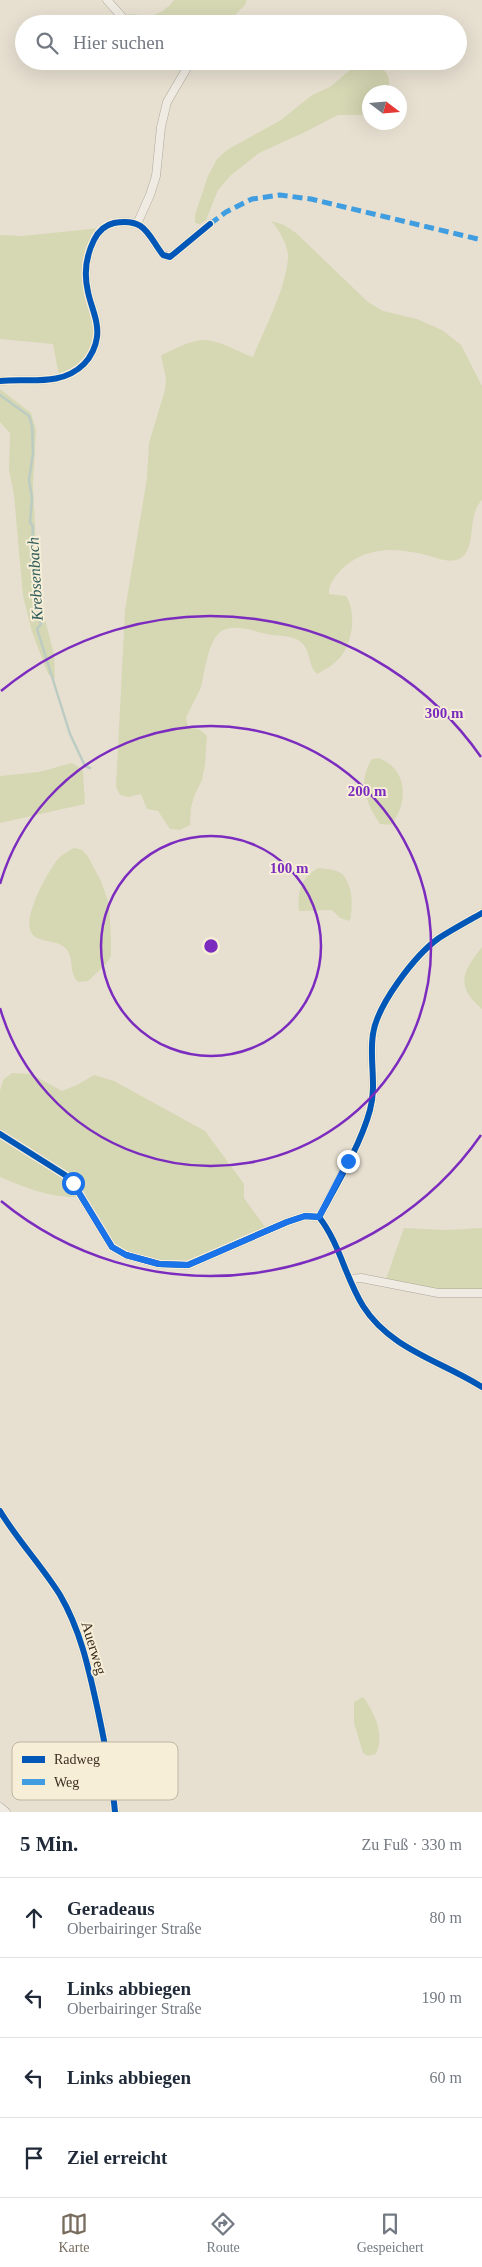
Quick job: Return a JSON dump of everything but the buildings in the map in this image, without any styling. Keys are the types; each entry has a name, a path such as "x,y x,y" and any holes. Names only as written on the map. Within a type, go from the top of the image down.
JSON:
{"street":[{"path":"107,0 120,15"},
{"path":"137,224 156,176 161,126 167,102 186,70"},
{"path":"0,380 30,381 67,376 84,364 90,356 97,338 96,319 86,279 89,254 97,234 111,224 121,222 137,224 151,235 163,255 170,258 210,224"},
{"path":"319,1217 368,1118 372,1097 373,1034 382,1008 425,951 438,939 482,913"},
{"path":"0,1134 65,1175 73,1183 106,1239 119,1252 159,1264 188,1265 287,1222 305,1216 319,1217"},
{"path":"319,1217 335,1241 350,1280 365,1310 385,1332 482,1387"},
{"path":"350,1280 361,1278 438,1293 482,1294"},
{"name":"Auerweg","path":"0,1512 55,1588 78,1632 86,1658 104,1742"},
{"path":"0,1807 6,1812"}],"green space":[{"path":"174,0 247,0 245,5 235,15 153,15 166,9"},
{"path":"350,70 384,70 389,78 389,85 362,85 362,115 338,115 259,153 230,176 218,190 206,220 200,224 195,223 195,215 208,176 217,159 227,150 281,120 312,95 330,87"},
{"path":"271,221 284,225 296,233 368,302 383,311 417,319 442,330 461,345 482,386 482,500 474,515 468,548 465,555 459,559 449,561 407,551 384,550 363,555 340,571 331,583 329,594 346,596 349,602 352,616 350,639 342,656 325,670 317,674 314,671 306,648 295,639 241,628 231,628 220,632 211,646 201,687 186,718 188,726 200,730 207,736 202,780 191,807 190,825 180,830 170,829 158,811 147,809 141,794 129,797 120,795 116,787 125,610 147,478 149,443 165,390 166,379 161,355 188,343 205,340 224,344 253,357 275,307 287,267 288,255 286,246 280,232"},
{"path":"100,228 84,265 95,321 92,348 82,363 59,376 53,344 0,339 0,235 22,236"},
{"path":"0,389 31,413 36,430 33,485 37,569 43,612 54,654 55,679 48,674 32,632 23,596 14,495 9,470 10,433 0,422"},
{"path":"378,758 388,763 395,770 400,778 402,787 401,807 391,825 380,824 367,800 365,792 364,784 367,767 372,759"},
{"path":"72,763 83,770 85,804 0,823 0,776 39,772"},
{"path":"74,848 82,850 87,855 101,881 109,904 111,937 111,956 106,964 88,981 78,982 73,975 67,950 60,944 37,938 33,935 30,928 32,908 48,874 58,859"},
{"path":"319,868 337,871 346,878 351,896 352,909 350,921 340,918 332,910 299,911 299,897 304,880"},
{"path":"482,947 482,1009 473,1001 468,993 464,979 470,964"},
{"path":"12,1073 31,1074 62,1091 94,1075 114,1081 205,1131 244,1184 244,1198 265,1227 185,1262 171,1263 123,1251 114,1244 85,1197 52,1195 0,1177 0,1091 3,1080"},
{"path":"404,1228 446,1230 482,1228 482,1291 450,1292 385,1282"},
{"path":"363,1697 375,1717 379,1732 379,1747 376,1754 368,1756 363,1753 354,1723 354,1702"}],"waterway":[{"name":"Krebsenbach","path":"0,395 29,416 32,426 33,453 29,480 32,498 30,522 33,527 31,555 33,584 41,624 37,629 70,734 85,766 90,768"}],"marked path":[{"path":"210,224 226,212 252,199 280,195 311,199 482,240"}],"cycle path":[{"path":"0,381 55,379 75,371 89,358 96,344 97,331 96,320 89,298 86,266 94,240 105,227 114,223 125,222 140,225 163,255 170,257 210,224"},
{"path":"319,1217 354,1151 366,1123 373,1091 373,1034 376,1022 389,995 398,981 429,946 439,938 482,913"},
{"path":"0,1134 65,1175 73,1183 112,1247 126,1255 159,1264 188,1265 287,1222 305,1216 319,1217 332,1238 351,1284 374,1321 402,1344 482,1387"},
{"path":"0,1511 14,1533 53,1584 74,1623 88,1666 105,1742"},
{"path":"113,1800 115,1812"}],"route":[{"path":"73,1183 112,1247 126,1255 159,1264 176,1266 188,1265 287,1222 305,1216 319,1217 348,1161"}]}
